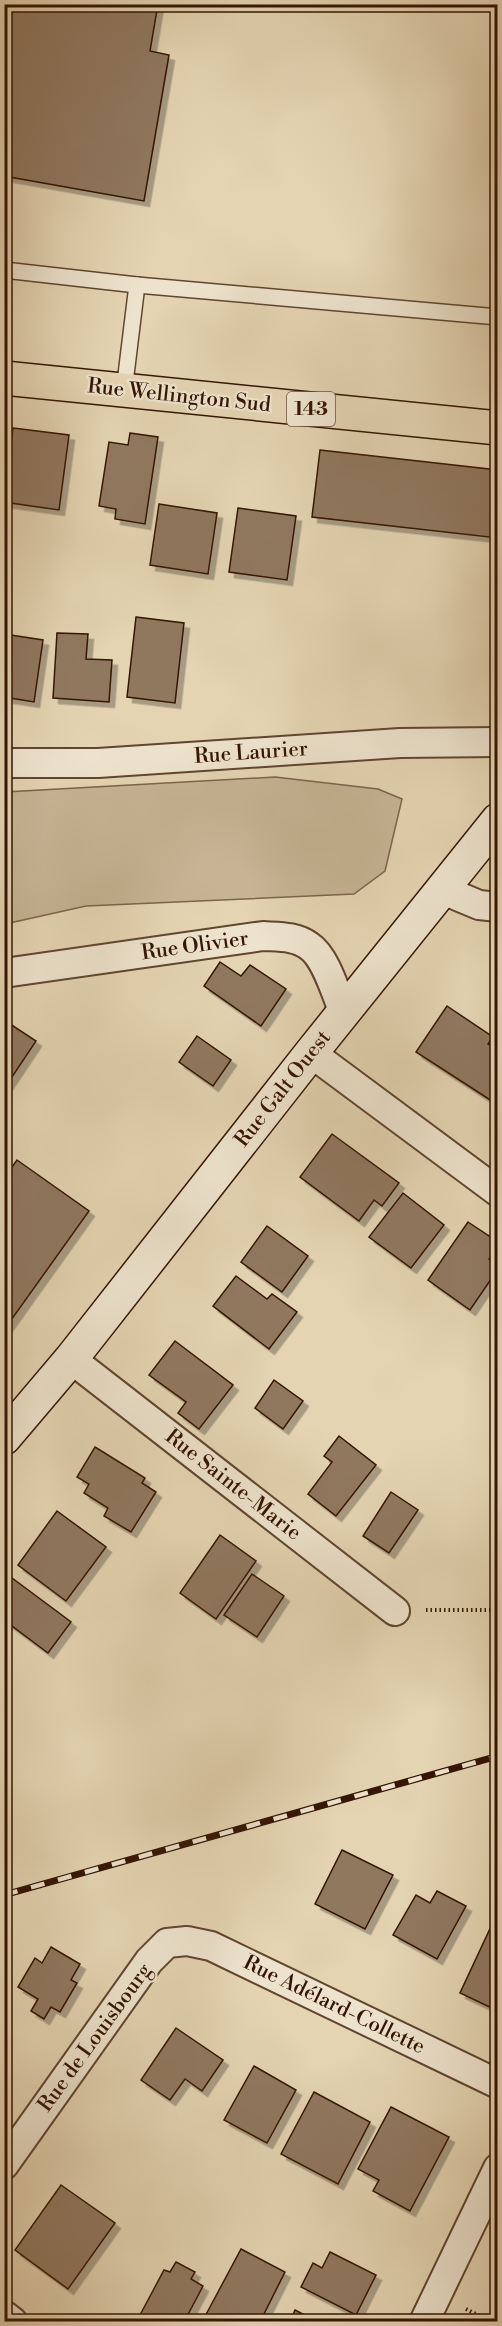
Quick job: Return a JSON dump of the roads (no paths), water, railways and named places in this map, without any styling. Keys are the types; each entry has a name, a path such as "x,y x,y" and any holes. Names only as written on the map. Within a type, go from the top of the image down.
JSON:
{"main road":[{"name":"Rue Wellington Sud","path":"4,378 498,428"},
{"name":"Rue Galt Ouest","path":"4,1438 71,1359 311,1053 498,820"},
{"name":"Rue Galt Ouest","path":"4,1455 71,1359"}],"street":[{"name":"Rue Laurier","path":"4,763 98,763 400,743 498,742"},
{"path":"443,890 479,905 498,907"},
{"name":"Rue Olivier","path":"4,973 263,936 289,937 310,946 324,964 344,1013"},
{"path":"311,1053 498,1192"},
{"name":"Rue Sainte-Marie","path":"71,1359 395,1611"},
{"name":"Rue Adélard-Collette","path":"167,1943 188,1941 211,1946 498,2084"},
{"name":"Rue de Louisbourg","path":"4,2165 149,1960 167,1943"},
{"path":"424,2322 498,2168"},
{"path":"4,2315 13,2322"}],"lane":[{"path":"4,270 137,285 498,317"},
{"path":"124,390 137,285"}],"railway":[{"path":"4,1895 498,1756"}]}
